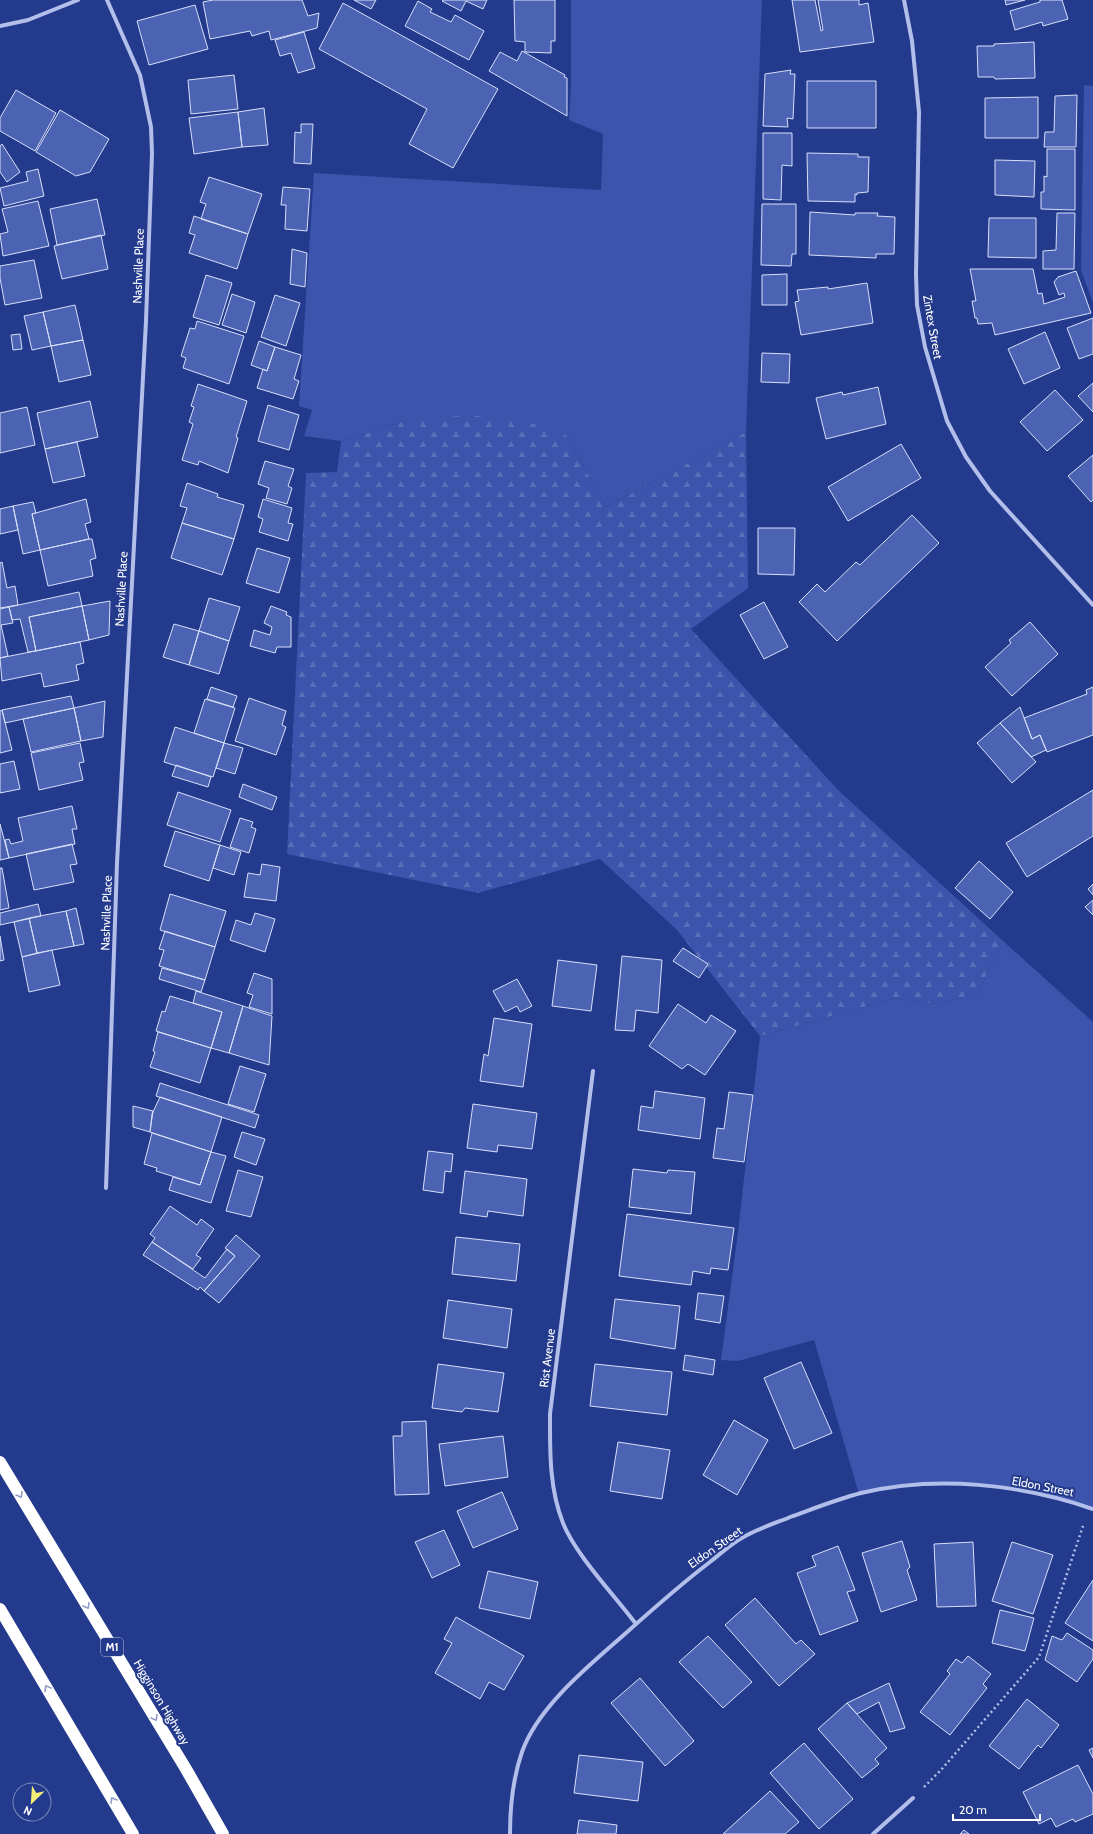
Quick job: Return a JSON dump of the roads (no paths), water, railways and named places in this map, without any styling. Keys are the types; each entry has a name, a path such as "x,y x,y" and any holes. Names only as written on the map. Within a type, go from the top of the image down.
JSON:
{"highway":[{"name":"Higginson Highway","path":"0,1462 186,1769 223,1834"},
{"path":"0,1609 133,1834"}],"street":[{"path":"0,26 28,20 78,0"},
{"name":"Nashville Place","path":"106,1188 117,863 146,321 152,154 151,127 140,75 107,0"},
{"name":"Zintex Street","path":"904,0 912,41 919,112 916,267 917,306 925,347 944,414 966,457 990,491 1093,605"},
{"name":"Rist Avenue","path":"593,1071 550,1414 550,1462 563,1523 578,1550 636,1624"},
{"name":"Eldon Street","path":"510,1834 510,1812 522,1750 530,1734 545,1712 574,1680 676,1588 741,1538 817,1507 862,1493 923,1484 978,1484 1042,1494 1091,1508"},
{"path":"873,1834 913,1798"}]}
